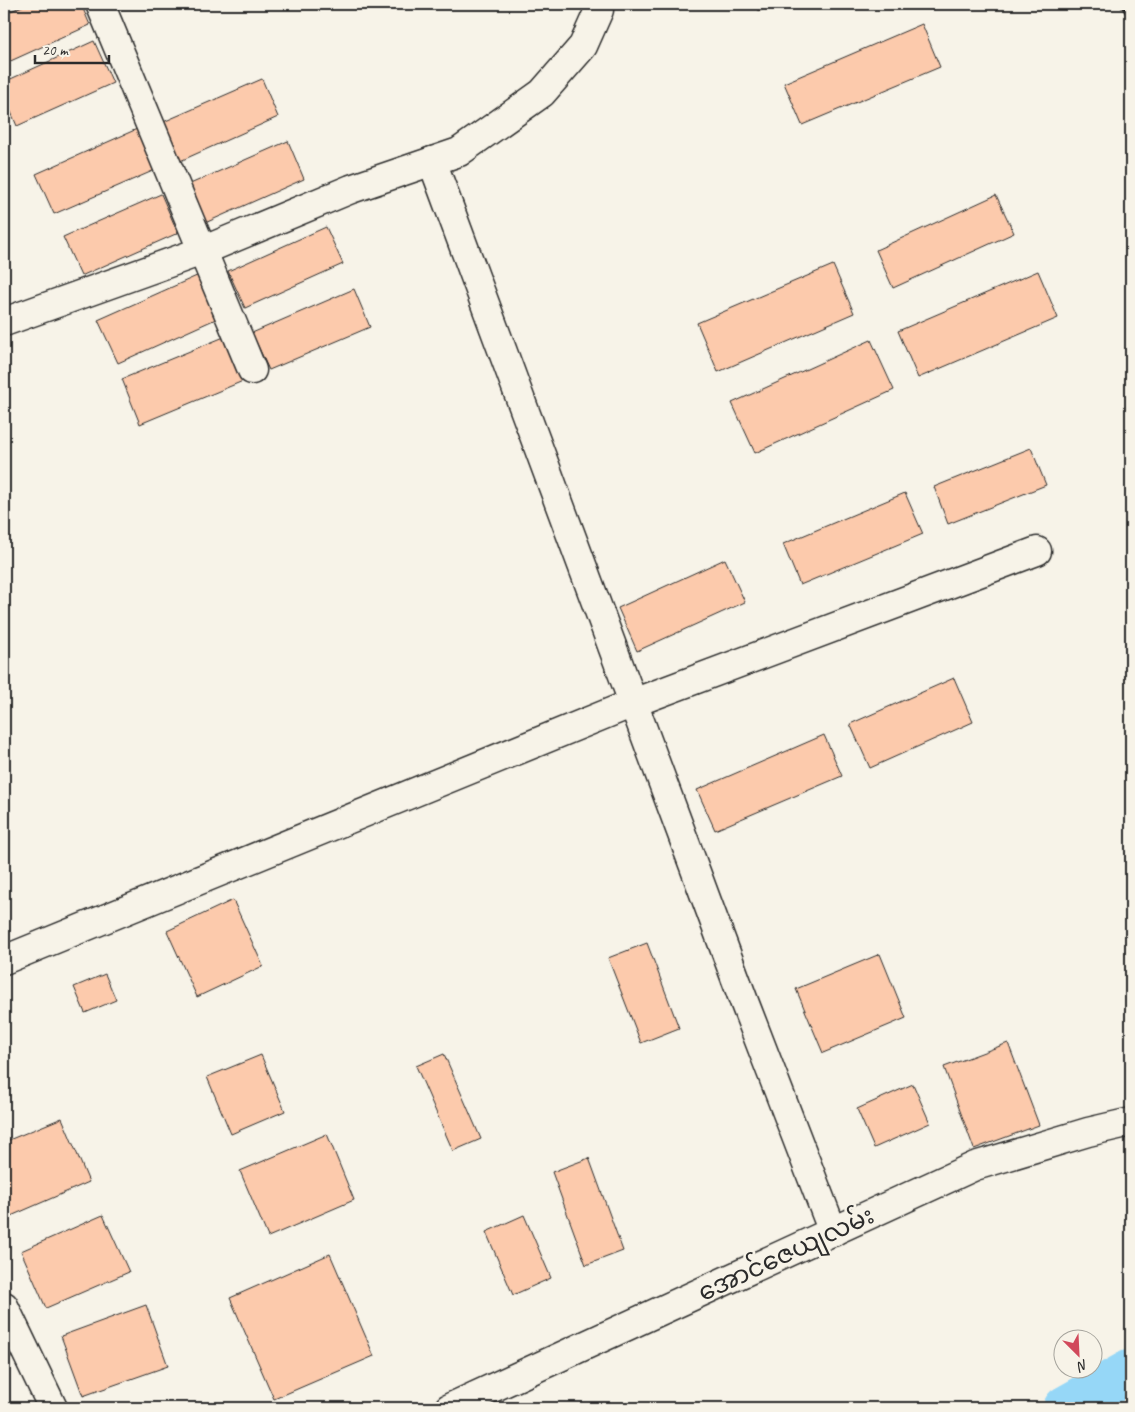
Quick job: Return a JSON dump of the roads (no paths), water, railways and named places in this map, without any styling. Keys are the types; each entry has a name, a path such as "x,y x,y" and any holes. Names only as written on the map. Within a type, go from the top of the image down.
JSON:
{"street":[{"path":"100,4 252,370"},
{"path":"4,322 202,251 351,189 459,152 542,93 583,46 599,10 599,4"},
{"path":"432,161 745,1004 833,1232"},
{"path":"4,960 633,702 1037,551"},
{"name":"အောင်ဇေယျလမ်း","path":"449,1408 975,1166 1088,1132 1131,1122"},
{"path":"4,1306 53,1408"}],"waterway":[{"path":"1065,1408 1131,1371"}],"railway":[{"path":"1121,4 1131,19"}]}
